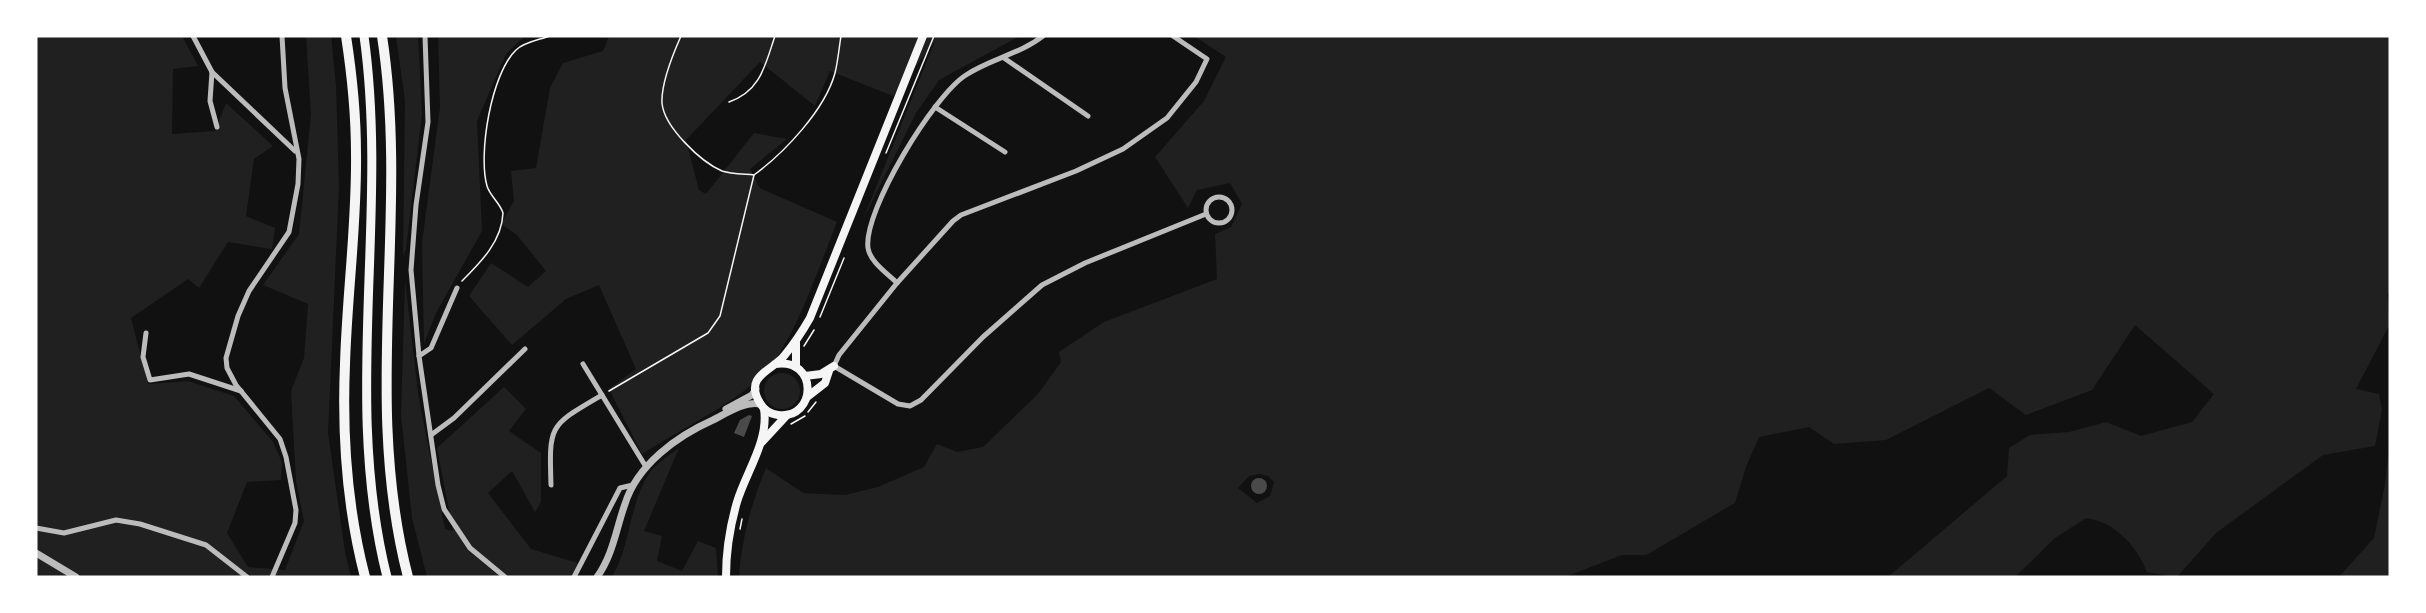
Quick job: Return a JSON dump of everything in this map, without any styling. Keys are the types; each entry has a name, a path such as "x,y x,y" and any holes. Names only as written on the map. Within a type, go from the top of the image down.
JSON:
{"highway":[{"path":"346,36 355,107 356,153 345,361 344,432 354,523 366,577"},
{"path":"364,36 373,128 371,262 366,371 367,449 374,516 387,577"},
{"path":"382,36 389,103 392,171 384,379 385,425 392,494 408,577"}],"main road":[{"path":"726,577 737,504 766,424 756,389 760,375 775,364 796,342 810,318 923,36"},
{"path":"796,342 796,367"},
{"path":"775,364 786,363 796,367 805,376 808,386 807,397"},
{"path":"805,376 832,369"},
{"path":"761,443 786,415 801,407 807,397 825,384 832,369"},
{"path":"762,406 775,415 786,415"}],"street":[{"path":"193,36 213,72 296,153"},
{"path":"272,577 293,532 296,510 280,439 241,391 227,368 229,344 249,291 289,232 300,169 285,88 282,36"},
{"path":"424,36 429,122 416,205 411,270 419,356 444,509 470,548 505,577"},
{"path":"897,283 880,267 868,250 869,236 902,156 935,107 965,75 1027,48 1043,36"},
{"path":"1173,36 1207,59 1196,82 1167,118 1123,149 1076,171 961,215 897,283 839,355 832,369 898,404 910,406 921,400 983,337 1042,285 1085,263 1206,214"},
{"path":"1005,58 1088,116"},
{"path":"213,72 210,101 217,127"},
{"path":"935,107 1005,152"},
{"path":"1214,197 1226,198 1232,207 1231,216 1222,223 1214,222 1206,214 1208,202 1214,197"},
{"path":"419,356 431,348 457,288"},
{"path":"146,333 143,357 150,380 189,374 241,391"},
{"path":"432,435 454,418 525,349"},
{"path":"584,364 646,467"},
{"path":"597,577 608,558 633,485 646,467 674,443 752,394 756,389"},
{"path":"551,485 549,438 556,426 575,411 602,395"},
{"path":"708,422 743,406 762,406"},
{"path":"574,577 620,488 633,485"},
{"path":"36,528 77,532 116,520 140,524 206,545 247,577"},
{"path":"36,553 76,577"}],"path":[{"path":"457,288 486,254 501,229 503,213 488,189 485,177 487,122 495,89 514,51 550,36"},
{"path":"681,36 665,86 662,104 674,128 701,160 725,172 754,175"},
{"path":"729,102 751,92 763,70 775,36"},
{"path":"602,395 708,333 720,316 754,175 774,160 821,104 834,74 841,36"},
{"path":"883,161 934,36"},
{"path":"820,317 848,249"},
{"path":"804,348 816,326"},
{"path":"786,426 805,416 818,400"},
{"path":"739,535 743,513"}],"shaded area":[{"path":"36,36 182,36 198,66 173,69 172,134 215,131 226,103 273,146 254,159 246,216 275,228 272,249 228,242 199,288 188,279 131,318 148,384 188,381 234,396 273,442 282,462 281,480 247,482 227,533 248,567 285,570 304,521 296,481 291,391 304,358 308,304 263,285 299,234 311,114 306,36 331,36 336,86 339,187 328,433 345,552 351,577 36,577"},
{"path":"396,36 418,36 422,114 406,249 403,256 405,101"},
{"path":"438,36 525,36 506,54 477,121 482,231 436,313 424,344 422,243 440,107"},
{"path":"609,36 1020,36 939,80 916,113 862,222 935,41 893,96 830,71 815,106 760,62 686,140 699,190 706,194 754,133 787,139 750,169 760,188 837,222 802,310 779,354 766,372 726,404 642,454 609,389 636,369 599,285 566,299 512,345 469,296 491,263 528,287 546,271 517,235 501,224 514,201 511,171 536,168 550,88 563,63 603,51"},
{"path":"1194,36 2390,36 2390,291 2387,294 2390,324 2356,389 2379,394 2382,410 2375,446 2323,455 2216,533 2177,577 2147,572 2131,544 2123,536 2106,524 2086,518 2055,538 2015,577 1888,577 2007,476 2009,448 2030,435 2069,432 2106,422 2141,436 2192,422 2214,394 2135,325 2092,390 2026,415 1989,388 1886,440 1834,444 1809,427 1759,437 1746,467 1735,503 1646,555 1622,555 1565,577 739,577 748,521 766,468 803,493 845,495 878,487 924,467 937,444 957,452 983,447 1038,394 1061,362 1059,352 1104,322 1217,279 1215,234 1231,227 1242,204 1230,183 1197,190 1188,208 1155,157 1204,101 1226,57","holes":["1260,474 1268,476 1274,482 1270,496 1257,503 1238,488 1249,476"]},
{"path":"405,280 419,400 445,529 453,531 437,448 504,387 526,409 509,431 541,453 541,502 535,512 512,471 488,493 531,549 578,563 573,577 427,577 412,518 401,415"},
{"path":"782,373 795,378 800,391 795,404 782,409 769,404 764,391 769,378"},
{"path":"2390,438 2390,577 2339,577 2374,538 2385,484"},
{"path":"679,448 644,531 662,536 657,561 682,571 698,541 716,548 718,577 612,577 623,551 643,484 660,462"}],"building":[{"path":"749,415 752,416 744,437 734,433 740,420"},
{"path":"1259,478 1265,480 1267,486 1265,492 1259,494 1253,492 1251,486 1253,480"}]}
